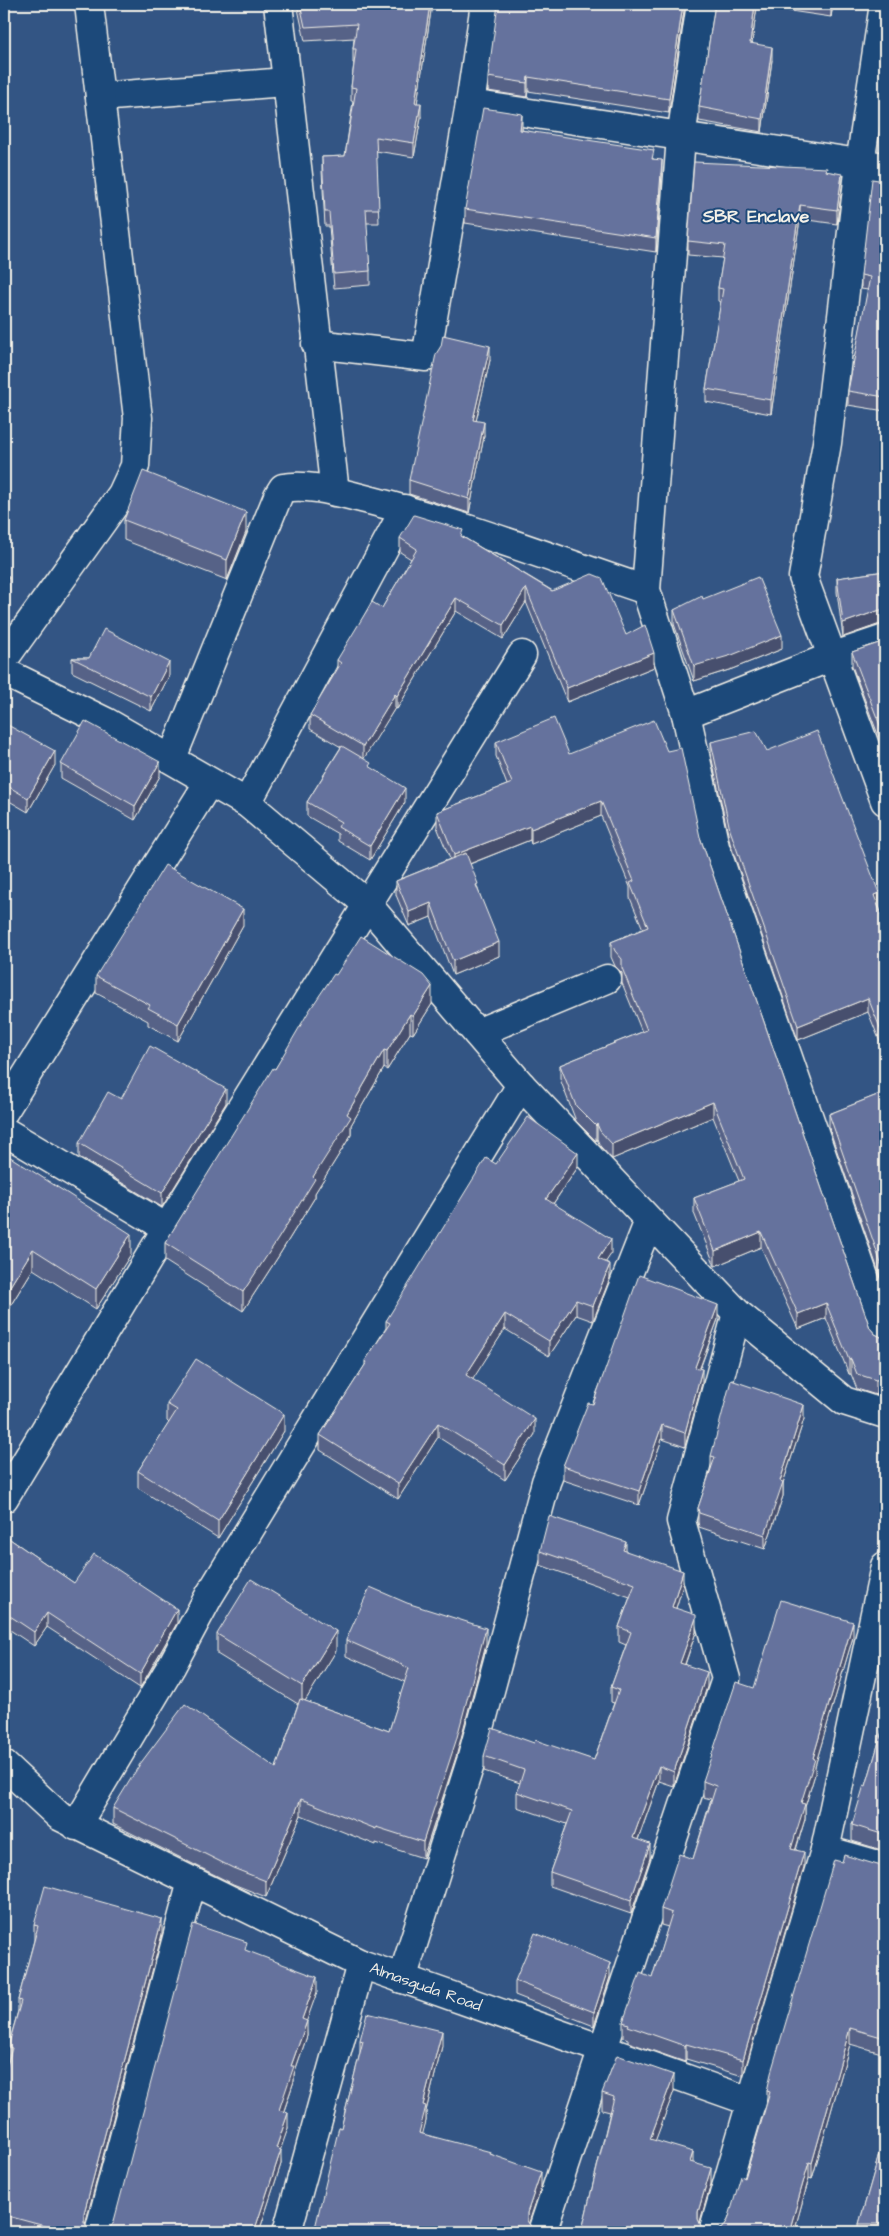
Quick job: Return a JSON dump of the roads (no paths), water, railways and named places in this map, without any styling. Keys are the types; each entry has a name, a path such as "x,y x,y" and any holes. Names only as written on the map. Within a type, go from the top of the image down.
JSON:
{"street":[{"path":"4,660 122,494 135,466 138,418 89,4"},
{"path":"278,4 334,492"},
{"path":"316,344 426,358 486,4"},
{"path":"701,4 681,137 646,590 686,714 715,847 885,1337"},
{"path":"884,4 873,166 828,443 802,577 885,802"},
{"path":"100,97 286,82"},
{"path":"470,104 873,166"},
{"path":"172,758 278,496 283,488 292,486 334,492 405,509 646,590"},
{"path":"247,803 405,509"},
{"path":"686,714 831,657 885,639"},
{"path":"4,1498 167,1228 522,654"},
{"path":"4,672 106,722 172,758 247,803 368,905 521,1085 737,1313 844,1401 885,1414"},
{"path":"4,1111 210,782"},
{"path":"477,1033 607,979"},
{"path":"76,1826 172,1665 210,1596 521,1085"},
{"path":"4,1131 167,1228"},
{"path":"402,1979 471,1760 546,1482 649,1221"},
{"path":"542,2232 726,1679 681,1521 737,1313"},
{"path":"713,2232 825,1850 885,1566"},
{"name":"Almasguda Road","path":"4,1765 58,1816 361,1964 752,2102"},
{"path":"825,1850 885,1867"},
{"path":"98,2232 192,1881"},
{"path":"287,2232 361,1964"}],"district":[{"name":"SBR Enclave","path":"756,216"}]}
